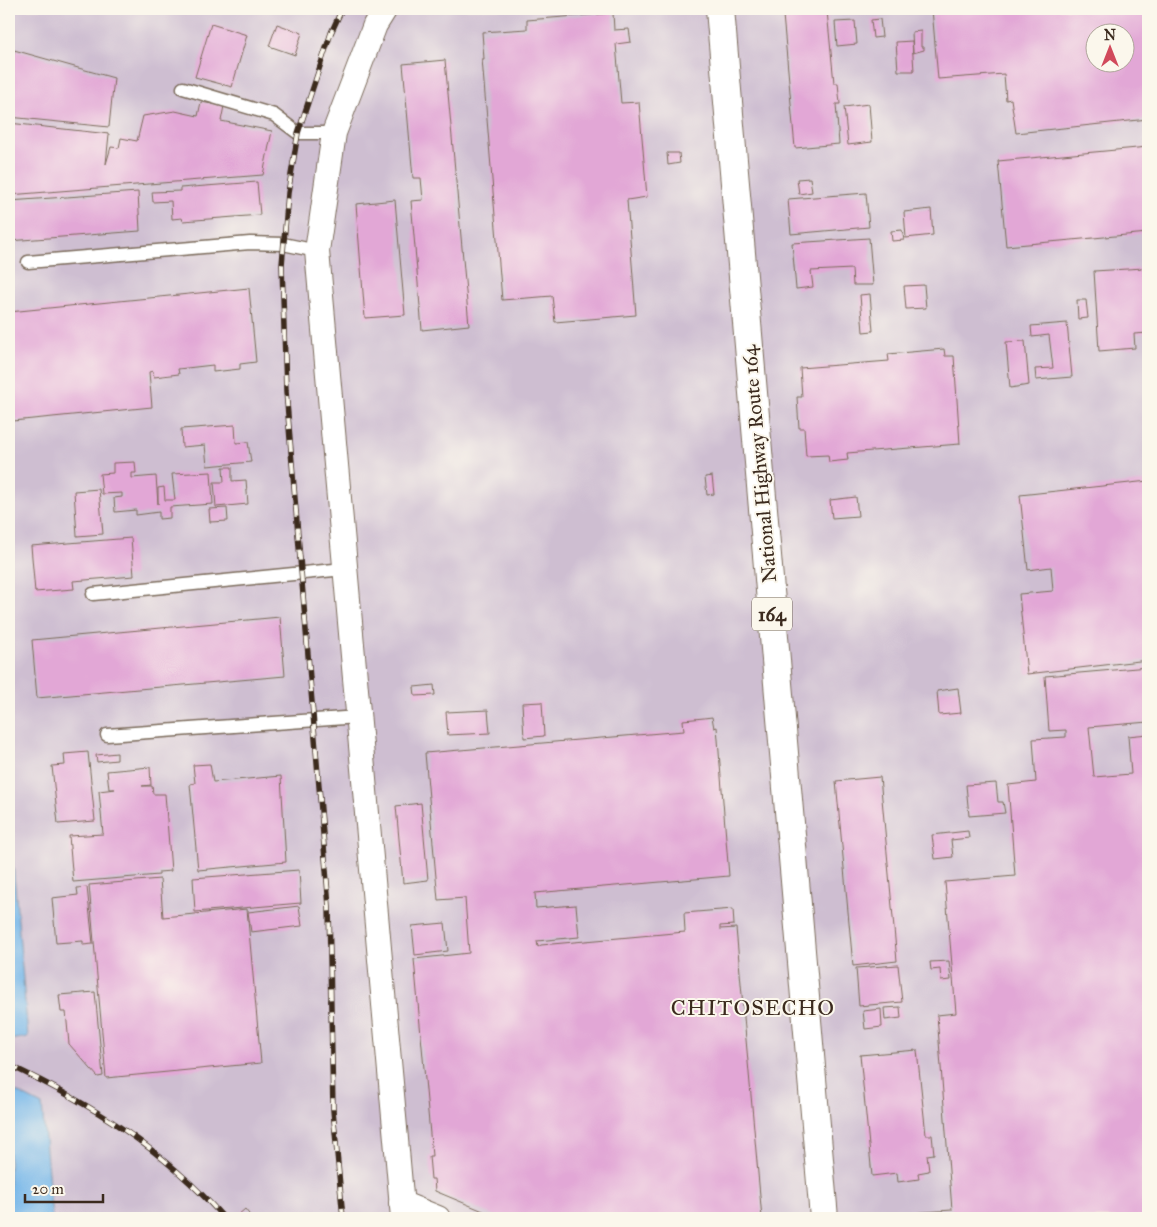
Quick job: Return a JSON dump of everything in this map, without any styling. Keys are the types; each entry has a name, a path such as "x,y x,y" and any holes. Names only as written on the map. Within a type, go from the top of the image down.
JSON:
{"highway":[{"name":"National Highway Route 164","path":"720,9 824,1218"}],"street":[{"path":"385,9 375,25 334,133 317,251 402,1210 438,1218"}],"lane":[{"path":"183,88 274,115 298,132 334,133"},
{"path":"28,262 250,243 283,244 317,251"},
{"path":"93,594 344,569"},
{"path":"107,735 358,717"}],"shaded area":[{"path":"9,9 1148,9 1148,1218 52,1218 42,1105 9,1088 9,1040 28,1037 9,816"}],"water":[{"path":"9,816 28,1037 9,1040"},
{"path":"9,1088 42,1105 52,1218 9,1218"}],"building":[{"path":"932,9 1148,9 1148,119 1016,133 1011,99 1006,100 1004,74 938,79"},
{"path":"827,11 834,83 838,83 840,104 836,104 839,144 795,148 783,15"},
{"path":"613,13 614,30 629,29 631,42 616,44 621,103 639,102 647,197 627,200 636,315 555,322 552,296 502,300 482,59 484,59 482,32 527,29 527,20"},
{"path":"880,19 882,37 873,38 871,20"},
{"path":"855,21 857,44 837,46 835,22"},
{"path":"211,24 247,35 232,87 195,77"},
{"path":"277,24 302,33 295,55 269,46"},
{"path":"921,31 921,47 924,47 924,50 913,53 912,32"},
{"path":"912,41 914,71 898,71 896,42"},
{"path":"14,50 114,78 109,127 9,117"},
{"path":"445,60 469,325 422,330 411,201 423,200 421,178 413,178 403,64"},
{"path":"201,102 224,106 221,121 272,131 263,175 9,195 9,123 109,134 106,164 111,147 119,148 121,138 137,141 143,116 175,111 198,116"},
{"path":"869,104 872,142 848,145 844,107"},
{"path":"1148,147 1148,233 1006,246 998,161"},
{"path":"667,153 679,153 680,163 668,165"},
{"path":"810,178 812,192 799,194 797,179"},
{"path":"257,182 260,215 183,221 182,218 172,219 171,201 153,202 152,192 180,191 180,188"},
{"path":"138,192 140,231 9,241 9,201"},
{"path":"866,193 869,227 791,234 788,199"},
{"path":"395,200 405,315 365,318 356,204"},
{"path":"931,209 933,235 906,238 904,212"},
{"path":"902,230 904,240 892,241 891,231"},
{"path":"869,238 873,285 853,285 852,269 811,271 813,287 796,289 792,243"},
{"path":"1144,268 1148,333 1134,334 1135,348 1099,351 1094,271"},
{"path":"924,285 926,308 906,309 904,286"},
{"path":"249,288 256,362 240,364 240,369 213,372 213,365 178,369 179,374 154,377 153,371 149,372 152,407 13,421 9,376 9,312"},
{"path":"870,294 873,331 863,332 860,295"},
{"path":"1077,300 1086,300 1088,318 1078,319"},
{"path":"1067,323 1072,377 1036,380 1035,369 1053,368 1049,335 1032,337 1031,326"},
{"path":"1025,341 1029,385 1010,388 1006,342"},
{"path":"944,349 945,356 954,356 960,444 847,453 848,460 829,462 828,455 806,456 804,428 799,428 797,397 802,397 800,368 889,361 888,354"},
{"path":"235,425 236,443 248,442 251,462 207,466 205,445 182,447 181,429"},
{"path":"135,462 136,473 132,473 132,478 156,476 158,504 158,488 164,487 165,500 175,500 172,474 211,472 213,504 170,507 170,518 159,519 159,512 136,515 136,510 115,512 114,498 122,497 122,493 102,494 100,474 113,473 113,463"},
{"path":"223,467 232,467 232,481 246,480 248,504 216,507 214,482 224,482"},
{"path":"712,476 714,494 707,495 705,477"},
{"path":"1148,481 1148,558 1143,559 1146,585 1148,585 1148,660 1027,674 1019,594 1053,591 1051,567 1028,570 1020,495"},
{"path":"99,489 103,534 77,536 74,491"},
{"path":"856,497 858,516 832,518 830,500"},
{"path":"227,508 228,521 210,522 209,509"},
{"path":"131,538 134,576 73,581 74,589 35,592 31,546"},
{"path":"280,617 285,676 37,698 32,640"},
{"path":"1148,667 1148,722 1089,727 1094,777 1131,774 1128,736 1148,734 1148,1218 882,1218 882,1215 952,1210 937,1015 956,1013 945,882 1015,876 1008,785 1036,782 1033,739 1066,737 1066,730 1049,731 1045,676"},
{"path":"434,685 435,695 415,696 414,687"},
{"path":"958,688 961,713 939,715 937,691"},
{"path":"542,702 544,736 524,738 522,703"},
{"path":"488,710 490,733 448,735 446,712"},
{"path":"712,717 714,728 717,727 729,876 535,893 536,908 576,905 579,937 537,941 538,947 541,945 685,932 684,913 733,909 734,925 720,926 720,929 736,928 762,1218 500,1218 435,1191 434,1179 431,1179 429,1156 432,1156 414,959 469,953 465,898 438,900 425,753 684,731 683,720"},
{"path":"88,752 95,821 58,824 52,766 65,765 64,754"},
{"path":"117,753 117,760 97,762 96,755"},
{"path":"210,764 213,782 281,776 286,862 198,870 190,784 195,783 193,765"},
{"path":"150,767 151,785 142,786 152,786 153,794 165,794 171,871 159,872 159,875 73,882 69,836 103,834 99,791 115,789 109,789 107,771"},
{"path":"880,777 897,961 853,966 836,781"},
{"path":"996,783 998,802 1003,802 1005,813 969,816 966,785"},
{"path":"421,803 428,880 403,883 396,806"},
{"path":"968,831 969,838 951,840 953,857 935,859 932,835"},
{"path":"299,870 301,903 195,912 193,878"},
{"path":"160,879 163,917 247,909 261,1063 106,1078 89,885"},
{"path":"87,887 93,944 83,945 83,941 56,943 52,898 78,895 77,888"},
{"path":"299,906 302,926 251,932 248,912"},
{"path":"445,923 448,951 415,955 412,926"},
{"path":"949,961 951,980 941,981 940,969 931,970 930,962"},
{"path":"898,965 902,1002 859,1006 856,968"},
{"path":"95,992 103,1076 98,1077 69,1044 66,1012 61,1012 59,995"},
{"path":"900,1007 901,1018 885,1020 884,1008"},
{"path":"881,1009 882,1027 865,1029 863,1011"},
{"path":"917,1050 926,1135 932,1135 934,1154 927,1155 929,1171 918,1173 919,1179 898,1182 897,1173 872,1176 860,1055"},
{"path":"245,1209 252,1218 240,1218 238,1215"}],"railway":[{"path":"342,9 331,33 298,133 288,193 282,265 286,391 329,906 333,1110 343,1218"},
{"path":"9,1065 69,1096 125,1130 176,1170 224,1218"}],"district":[{"name":"CHITOSECHO","path":"753,1007"}]}
